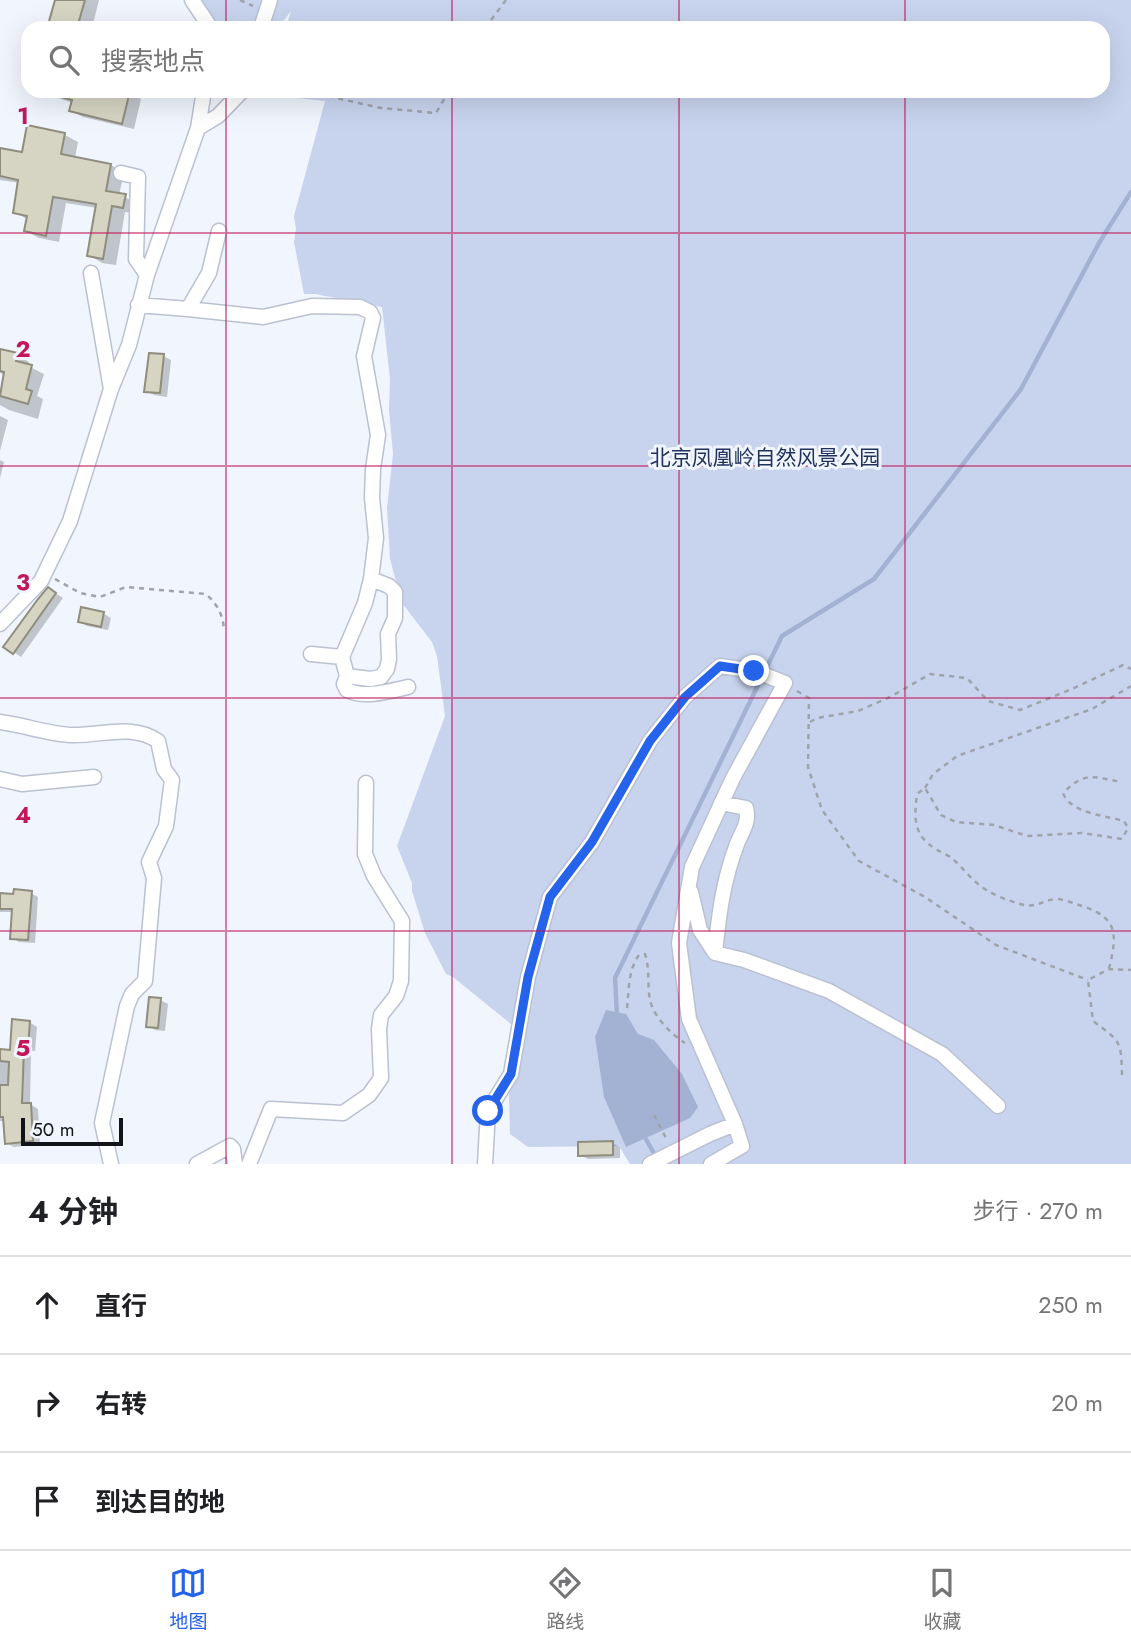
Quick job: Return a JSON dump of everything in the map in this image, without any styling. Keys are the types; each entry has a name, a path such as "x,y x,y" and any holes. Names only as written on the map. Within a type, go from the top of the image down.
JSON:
{"street":[{"path":"192,0 206,21"},
{"path":"263,21 270,0"},
{"path":"0,624 41,581 70,521 111,389 129,345 138,305 198,128 203,98"},
{"path":"198,128 218,116 235,98"},
{"path":"121,173 138,177 136,259 148,275"},
{"path":"188,309 209,273 219,231"},
{"path":"91,273 111,389"},
{"path":"138,305 263,317 312,306 360,307 370,312 373,318 365,356 378,445 373,470 372,498 376,538 365,603 342,657 347,676 344,684 352,693 364,694 408,687"},
{"path":"347,676 370,679 381,677 390,659 388,635 396,618 395,592 389,586 371,579"},
{"path":"311,654 342,657"},
{"path":"485,1164 488,1111 511,1074 528,977 550,897 592,842 650,741 685,697 720,666 754,671 778,681 692,867 679,943 689,1018 742,1146 711,1164"},
{"path":"0,722 71,735 134,730 146,733 158,741 164,769 172,780 166,826 149,862 154,878 154,890 145,981 132,994 127,1006 102,1123 111,1164"},
{"path":"0,779 22,784 94,777"},
{"path":"249,1164 271,1109 343,1113 369,1096 381,1077 379,1029 381,1015 396,996 401,981 402,920 374,876 365,854 366,783"},
{"path":"715,953 722,891 737,843 749,818 746,808 721,803"},
{"path":"690,881 701,930 715,953 744,960 829,990 942,1054 998,1106"},
{"path":"650,1164 735,1124"},
{"path":"197,1164 230,1146 235,1164"}],"path":[{"path":"490,21 506,0"},
{"path":"336,98 381,108 436,113 445,98"},
{"path":"45,572 80,593 100,597 126,587 206,594 223,617 224,630"},
{"path":"810,722 817,718 859,711 930,674 967,678 988,701 1020,710 1123,665 1131,668"},
{"path":"778,681 809,698 808,767 822,810 859,862 925,897 996,945 1088,979 1109,968 1131,970"},
{"path":"1109,968 1114,947 1113,927 1106,916 1093,909 1057,899 1037,906 1021,904 978,884 949,856 923,840 915,828 917,793 925,788 933,774 957,755 1093,709 1131,686"},
{"path":"925,788 941,815 956,822 994,825 1027,836 1082,833 1122,839 1128,828 1124,821 1077,807 1065,799 1063,793 1076,780 1090,777 1122,782"},
{"path":"627,1008 630,974 636,958 645,954 650,1002 659,1018 678,1038 706,1058"},
{"path":"1088,979 1093,1021 1117,1040 1122,1075"},
{"path":"654,1115 673,1152"}],"green space":[{"name":"北京凤凰岭自然风景公园","path":"197,0 1131,0 1131,1164 630,1164 619,1146 528,1147 510,1134 509,1096 517,1029 446,974 425,933 412,883 397,846 445,716 437,656 432,642 402,603 390,559 387,508 393,454 389,410 390,379 382,307 304,294 294,242 294,216 325,101 296,98 1110,98 1110,21 288,21 291,11 283,21 207,21"}],"shaded area":[{"path":"606,1010 626,1014 638,1034 654,1040 682,1074 698,1107 690,1118 626,1147 604,1097 595,1037"}],"building":[{"path":"55,0 85,0 79,21 49,21"},
{"path":"65,98 128,98 122,124 69,111 72,100"},
{"path":"27,125 65,133 61,154 111,164 106,191 126,194 123,208 112,206 103,259 87,256 96,204 53,197 46,236 24,231 27,216 13,213 18,180 0,176 0,148 22,152"},
{"path":"0,349 18,353 16,361 32,365 26,389 32,391 28,404 0,396 4,372 0,371"},
{"path":"149,353 164,354 160,393 144,392"},
{"path":"48,587 56,593 13,654 3,647"},
{"path":"81,607 104,612 101,627 78,622"},
{"path":"14,889 32,891 28,940 10,939 12,909 0,909 0,893 13,894"},
{"path":"149,997 161,998 158,1028 146,1027"},
{"path":"12,1019 30,1021 28,1048 24,1048 22,1103 31,1103 33,1141 5,1144 3,1117 0,1117 0,1085 8,1085 9,1062 0,1061 0,1049 10,1050"},
{"path":"613,1141 613,1155 578,1156 578,1142"}],"waterway":[{"path":"617,1016 615,978 782,636 874,579 1021,389 1099,243 1131,192"},
{"path":"643,1134 656,1157"}],"route":[{"path":"488,1111 511,1074 528,977 550,897 592,842 650,741 685,697 720,666 754,671"}]}
